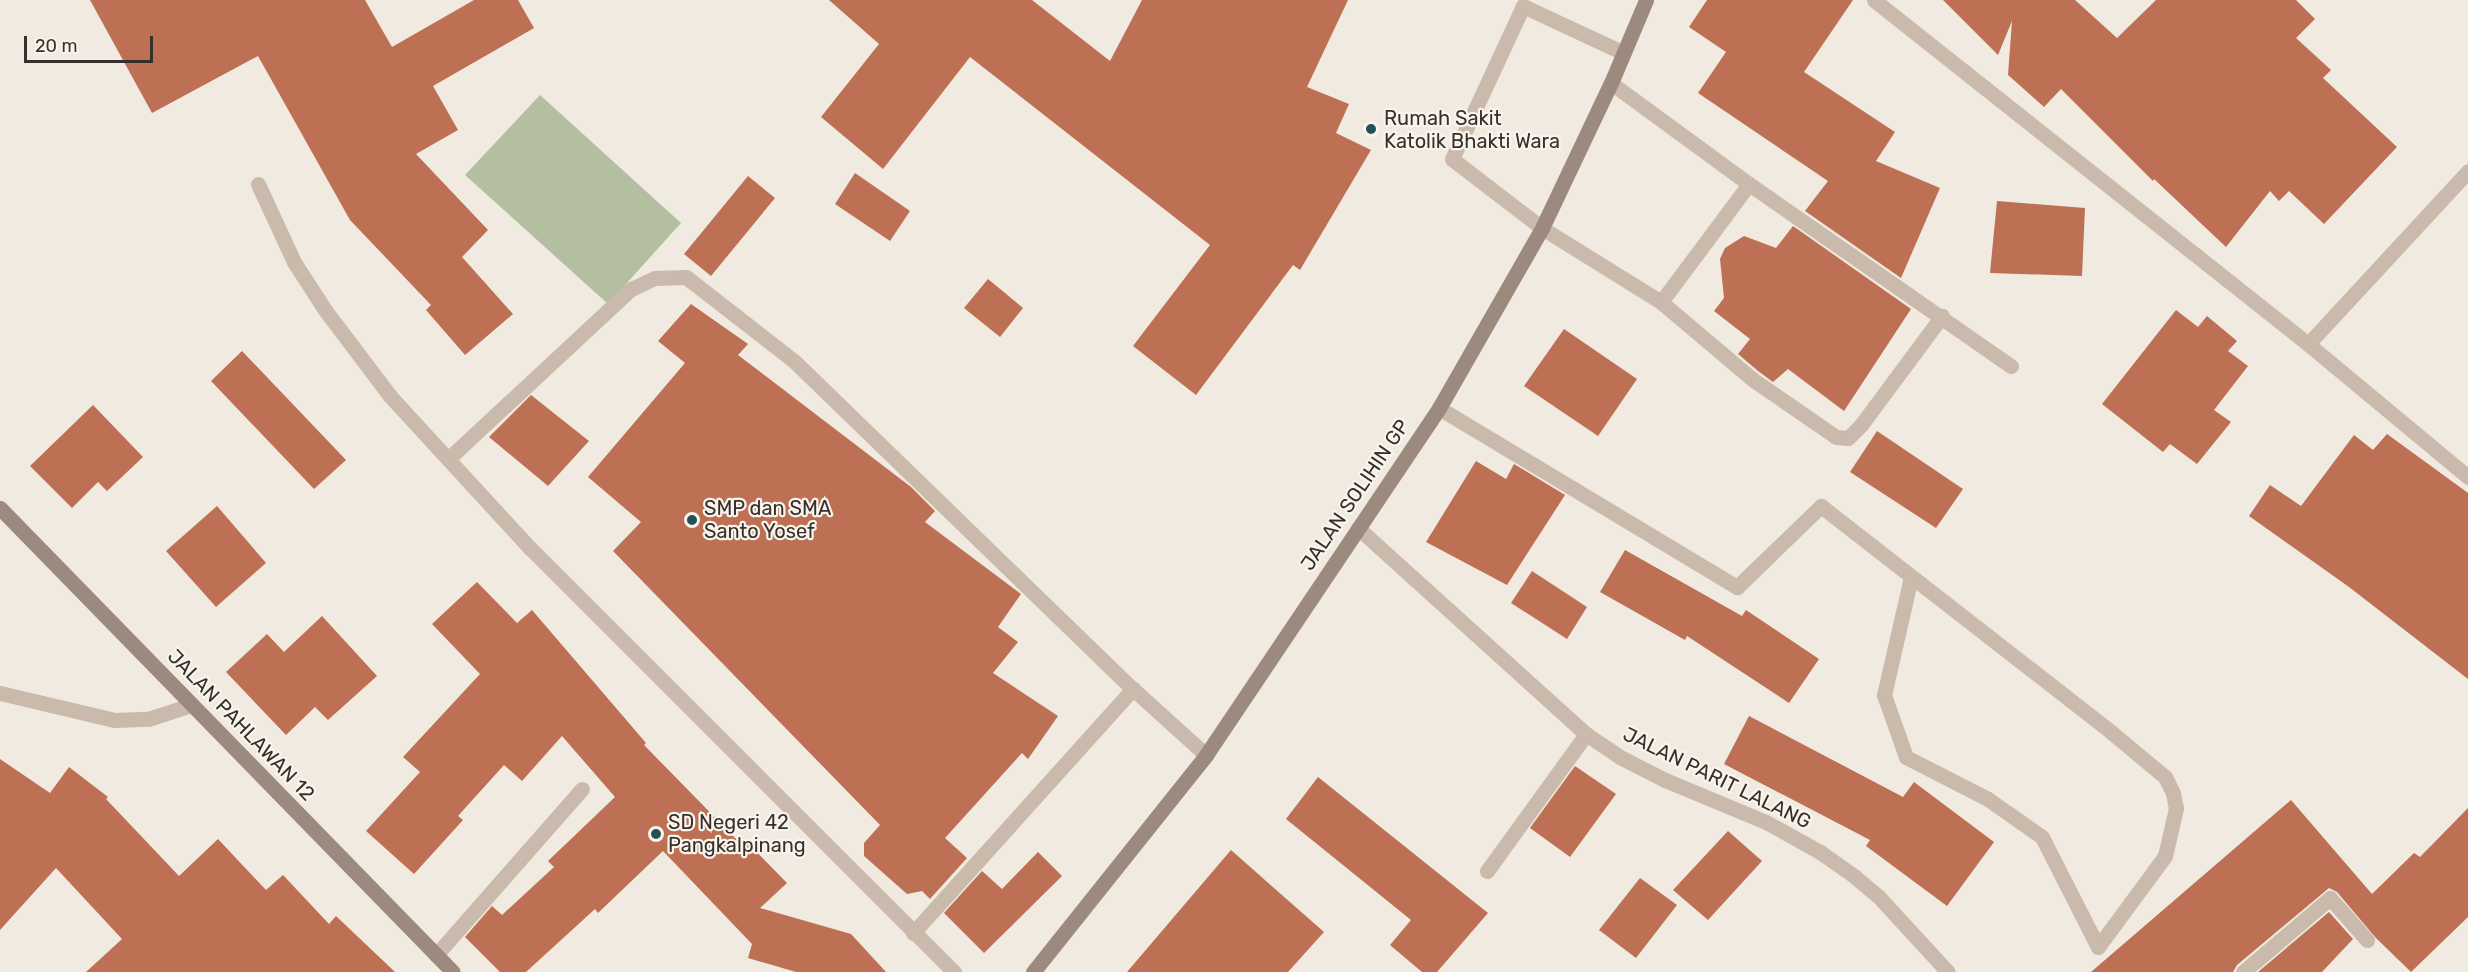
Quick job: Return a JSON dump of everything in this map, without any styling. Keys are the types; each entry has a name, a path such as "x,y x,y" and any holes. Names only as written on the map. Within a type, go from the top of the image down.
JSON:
{"main road":[{"name":"JALAN SOLIHIN GP","path":"1033,972 1206,755 1439,408 1542,228 1611,83 1646,0"},
{"name":"JALAN PAHLAWAN 12","path":"0,508 453,972"}],"street":[{"path":"1874,0 2308,344 2468,477"},
{"path":"1624,53 1524,3 1452,159 1542,228 1661,302 1752,379 1836,437 1848,438 1941,316"},
{"path":"1611,83 1749,184 2011,366"},
{"path":"2308,344 2468,171"},
{"path":"258,184 294,262 325,310 390,396 530,548 954,972"},
{"path":"1661,302 1749,184"},
{"path":"448,459 631,290 655,278 686,277 794,361 1133,689 1206,755"},
{"path":"1439,408 1737,588 1821,506 2111,732 2165,777 2173,793 2175,822 2165,856 2097,947 2042,837 1988,800 1906,757 1884,695 1911,577"},
{"name":"JALAN PARIT LALANG","path":"1358,528 1586,734 1620,758 1665,780 1766,822 1820,852 1878,896 1948,972"},
{"path":"913,933 1133,689"},
{"path":"0,693 114,720 148,719 191,705"},
{"path":"1487,871 1586,734"},
{"path":"436,954 582,789"},
{"path":"2243,972 2330,898 2367,940"}],"green space":[{"path":"540,95 681,223 608,304 465,175"}],"building":[{"path":"90,0 365,0 392,47 474,0 518,0 534,28 433,86 458,130 416,154 488,230 462,257 513,314 465,355 426,310 431,305 350,220 258,56 152,113"},
{"path":"829,0 1032,0 1110,61 1142,0 1348,0 1307,87 1349,104 1336,133 1371,150 1300,270 1293,265 1196,395 1133,346 1210,245 970,57 883,169 821,117 879,44"},
{"path":"1707,0 1853,0 1804,72 1895,132 1876,161 1940,188 1901,278 1805,211 1828,181 1698,93 1726,52 1689,27"},
{"path":"1943,0 2075,0 2117,38 2156,0 2296,0 2315,19 2296,38 2331,70 2323,78 2397,147 2324,224 2289,191 2279,201 2270,191 2226,247 2154,179 2153,181 2061,89 2044,107 2008,75 2012,21 1998,55"},
{"path":"855,173 910,211 890,241 835,204"},
{"path":"748,176 775,198 711,276 684,254"},
{"path":"1997,201 2085,208 2082,276 1990,273"},
{"path":"1793,226 1911,309 1844,411 1788,369 1773,382 1758,371 1738,354 1750,339 1714,311 1724,298 1720,259 1725,248 1744,236 1776,248"},
{"path":"988,279 1023,308 1000,337 964,308"},
{"path":"691,304 748,344 738,355 911,487 935,511 925,522 1021,594 998,627 1018,642 993,673 1058,716 1028,759 1022,753 945,838 967,858 930,899 922,891 907,894 864,856 864,843 880,825 613,551 641,522 588,477 685,363 658,341"},
{"path":"2176,310 2198,327 2207,316 2237,341 2228,351 2248,366 2214,410 2231,422 2197,464 2170,444 2163,452 2102,404"},
{"path":"1564,329 1637,379 1598,436 1524,386"},
{"path":"242,351 346,460 314,489 211,381"},
{"path":"531,395 589,441 548,486 489,437"},
{"path":"93,405 143,457 107,491 98,482 72,508 30,466"},
{"path":"1877,431 1963,489 1936,528 1850,472"},
{"path":"2387,434 2468,493 2468,679 2349,587 2249,516 2270,485 2301,506 2354,435 2373,450"},
{"path":"1476,461 1506,479 1514,464 1565,495 1507,585 1426,542"},
{"path":"217,506 266,563 216,607 166,551"},
{"path":"1625,550 1742,616 1746,610 1819,659 1789,703 1687,636 1685,640 1600,592"},
{"path":"1532,571 1587,607 1567,639 1511,603"},
{"path":"477,582 517,623 532,610 646,743 644,745 740,843 744,839 787,883 760,908 851,934 886,972 796,972 748,958 752,944 663,851 598,913 595,909 526,972 500,972 465,937 492,906 502,915 554,867 548,861 615,797 562,736 522,781 504,765 458,816 463,820 414,874 366,831 420,772 403,757 480,674 432,624"},
{"path":"322,616 377,676 328,720 315,707 286,735 226,672 267,634 284,652"},
{"path":"1749,716 1903,797 1914,782 1994,842 1947,906 1866,846 1870,840 1724,764"},
{"path":"0,759 50,793 69,767 108,797 106,799 179,876 218,839 266,890 283,875 329,924 336,916 395,972 86,972 122,939 56,868 0,930"},
{"path":"1575,766 1616,794 1570,857 1530,828"},
{"path":"1318,777 1488,913 1437,972 1422,972 1390,945 1411,920 1286,819"},
{"path":"2291,800 2372,894 2414,853 2420,857 2468,808 2468,917 2411,972 2376,938 2337,892 2329,888 2237,965 2233,972 2091,972"},
{"path":"1728,831 1762,861 1708,920 1673,890"},
{"path":"1231,850 1324,932 1288,972 1127,972"},
{"path":"1038,852 1062,876 984,953 944,913 982,871 1002,889"},
{"path":"1640,878 1677,905 1636,958 1599,930"},
{"path":"2329,912 2353,939 2322,972 2258,972"}],"place":[{"name":"Rumah Sakit Katolik Bhakti Wara","path":"1371,129"},
{"name":"SMP dan SMA Santo Yosef","path":"692,520"},
{"name":"SD Negeri 42 Pangkalpinang","path":"656,834"}]}
